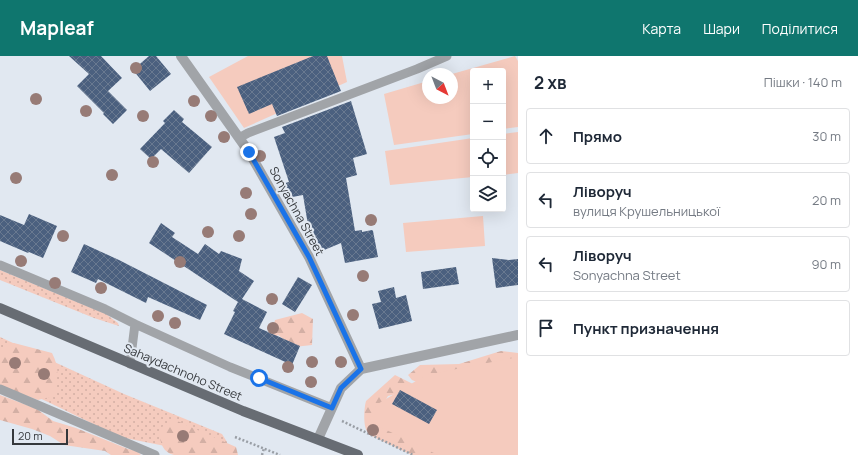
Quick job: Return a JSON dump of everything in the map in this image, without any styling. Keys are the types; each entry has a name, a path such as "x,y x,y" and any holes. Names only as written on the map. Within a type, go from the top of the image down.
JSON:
{"main road":[{"name":"Sahaydachnoho Street","path":"0,308 243,411 358,455"}],"street":[{"name":"Sonyachna Street","path":"181,56 249,152 309,257 361,369"},
{"path":"318,439 341,388 361,369 518,335"}],"lane":[{"path":"239,138 248,133 417,69 447,56"},
{"path":"0,265 104,309 330,411"},
{"path":"130,364 135,324"},
{"path":"0,390 155,455"}],"path":[{"path":"330,411 413,455"},
{"path":"235,437 280,455"},
{"path":"262,455 264,448"}],"green space":[{"path":"248,56 342,56 347,82 244,128 209,77"},
{"path":"515,56 518,61 518,127 506,129 506,68 473,68"},
{"path":"470,69 470,134 394,145 384,94 422,83 422,104 458,104 458,72"},
{"path":"518,132 518,173 506,175 506,134"},
{"path":"470,138 470,177 390,185 385,151"},
{"path":"483,216 485,246 406,252 403,223"},
{"path":"0,270 106,314 118,323 119,326 94,318 0,280"},
{"path":"302,313 313,319 312,345 294,347 278,335 269,342 275,320"},
{"path":"0,337 124,394 222,434 227,442 227,451 165,446 120,437 0,380"},
{"path":"7,343 14,343 52,353 55,359 57,372 55,392 50,397 38,400 0,386 0,352"},
{"path":"501,351 518,353 518,455 412,455 374,437 367,432 364,421 366,401 395,375 413,384 412,390 388,396 382,406 393,418 419,428 424,428 429,424 437,410 468,396 468,390 457,383 448,381 415,381 408,375 420,365 459,364"},
{"path":"518,357 518,455 438,455 370,422 376,405 426,375"},
{"path":"0,395 37,409 53,421 137,451 141,455 111,455 105,451 64,445 50,436 0,420"},
{"path":"175,420 236,447 238,455 174,455 166,451 161,441 160,428"}],"building":[{"path":"69,56 101,56 122,78 108,91 127,110 113,124 77,86 89,74"},
{"path":"149,56 156,56 171,74 150,91 133,70"},
{"path":"313,56 327,56 341,91 277,116 272,104 249,114 237,87"},
{"path":"351,101 367,154 353,158 357,175 346,178 355,231 373,231 378,257 345,263 341,243 317,253 310,237 303,195 287,198 285,183 289,182 274,137 285,133 282,127"},
{"path":"174,110 184,119 182,122 212,147 189,173 161,149 151,159 140,149 165,123 163,121"},
{"path":"29,214 57,226 43,258 0,241 0,215 24,225"},
{"path":"161,223 175,233 172,237 198,254 205,244 219,254 221,251 242,259 239,271 254,281 242,299 267,312 259,328 300,346 292,365 224,334 235,312 233,311 238,302 149,243"},
{"path":"84,244 119,260 207,305 200,320 148,297 146,303 98,279 96,283 71,272"},
{"path":"492,258 509,260 518,259 518,285 496,288"},
{"path":"456,267 459,284 423,289 421,272"},
{"path":"298,277 312,285 295,312 282,304"},
{"path":"394,287 396,298 406,295 412,321 379,329 372,304 381,302 378,291"},
{"path":"400,390 437,410 429,424 392,404"}],"route":[{"path":"249,152 309,257 361,369 341,388 332,408 259,378"}]}
